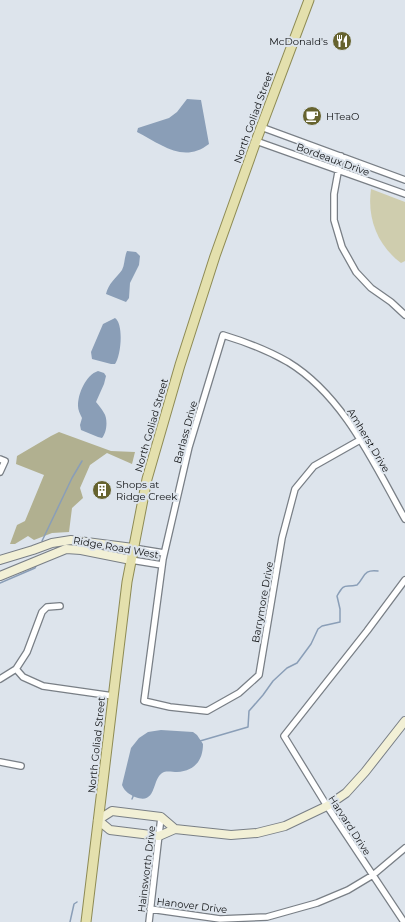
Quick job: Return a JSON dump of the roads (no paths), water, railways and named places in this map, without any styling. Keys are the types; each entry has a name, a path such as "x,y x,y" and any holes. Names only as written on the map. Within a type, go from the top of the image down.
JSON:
{"main road":[{"name":"North Goliad Street","path":"86,922 123,612 141,503 154,453 210,271 261,127 309,0"}],"street":[{"name":"Bordeaux Drive","path":"261,127 405,180"},
{"name":"Bordeaux Drive","path":"256,141 405,194"},
{"path":"341,156 334,194 334,220 342,247 356,272 371,288 391,302 405,315"},
{"name":"Amherst Drive","path":"223,335 258,347 294,367 316,384 339,408 352,427 405,519"},
{"name":"Barlass Drive","path":"144,701 164,554 189,446 223,335"},
{"name":"Barrymore Drive","path":"144,701 170,708 207,711 239,693 259,675 282,538 295,489 314,466 360,440"},
{"path":"0,472 2,460"},
{"name":"Ridge Road West","path":"0,560 52,543 71,540 82,546 131,560 162,565"},
{"name":"Ridge Road West","path":"0,576 56,552 82,546 133,548 164,554"},
{"name":"Harvard Drive","path":"404,922 327,806 284,736 367,631 405,580"},
{"path":"0,679 16,669 28,652 42,612 47,607 60,606"},
{"path":"16,669 24,677 43,686 112,696"},
{"path":"175,829 161,818 112,811 98,820 110,830 159,836 175,829 232,835 257,833 285,826 327,806 346,793 365,772 405,720"},
{"path":"0,762 21,766"},
{"name":"Hainsworth Drive","path":"148,922 161,818"},
{"name":"Hanover Drive","path":"150,909 220,919 267,917 317,903 348,890 372,875 405,848"}],"water":[{"path":"187,99 201,100 209,144 199,150 181,152 163,146 137,132 138,128 169,118 177,112"},
{"path":"127,251 136,252 140,256 139,265 130,283 129,298 126,302 106,294 110,284 122,270"},
{"path":"115,318 120,327 121,340 119,354 115,364 92,359 91,352 103,324"},
{"path":"98,371 104,373 106,376 96,402 106,419 106,429 102,438 81,430 80,425 82,418 78,406 79,396 86,380"},
{"path":"161,730 193,732 203,744 203,750 199,760 193,767 183,771 164,772 157,779 151,794 147,798 142,799 135,797 127,792 122,785 131,748 139,738 148,732"}],"waterway":[{"path":"42,541 72,478 82,461"},
{"path":"0,583 35,568 36,566"},
{"path":"200,741 248,727 249,711 273,681 287,668 297,663 311,644 318,629 322,626 340,622 340,609 337,596 343,587 357,585 367,572 378,571"},
{"path":"132,799 134,794"},
{"path":"70,922 74,904 77,902"}],"place":[{"name":"McDonald's","path":"342,41"},
{"name":"HTeaO","path":"312,116"},
{"name":"Shops at Ridge Creek","path":"102,490"}]}
